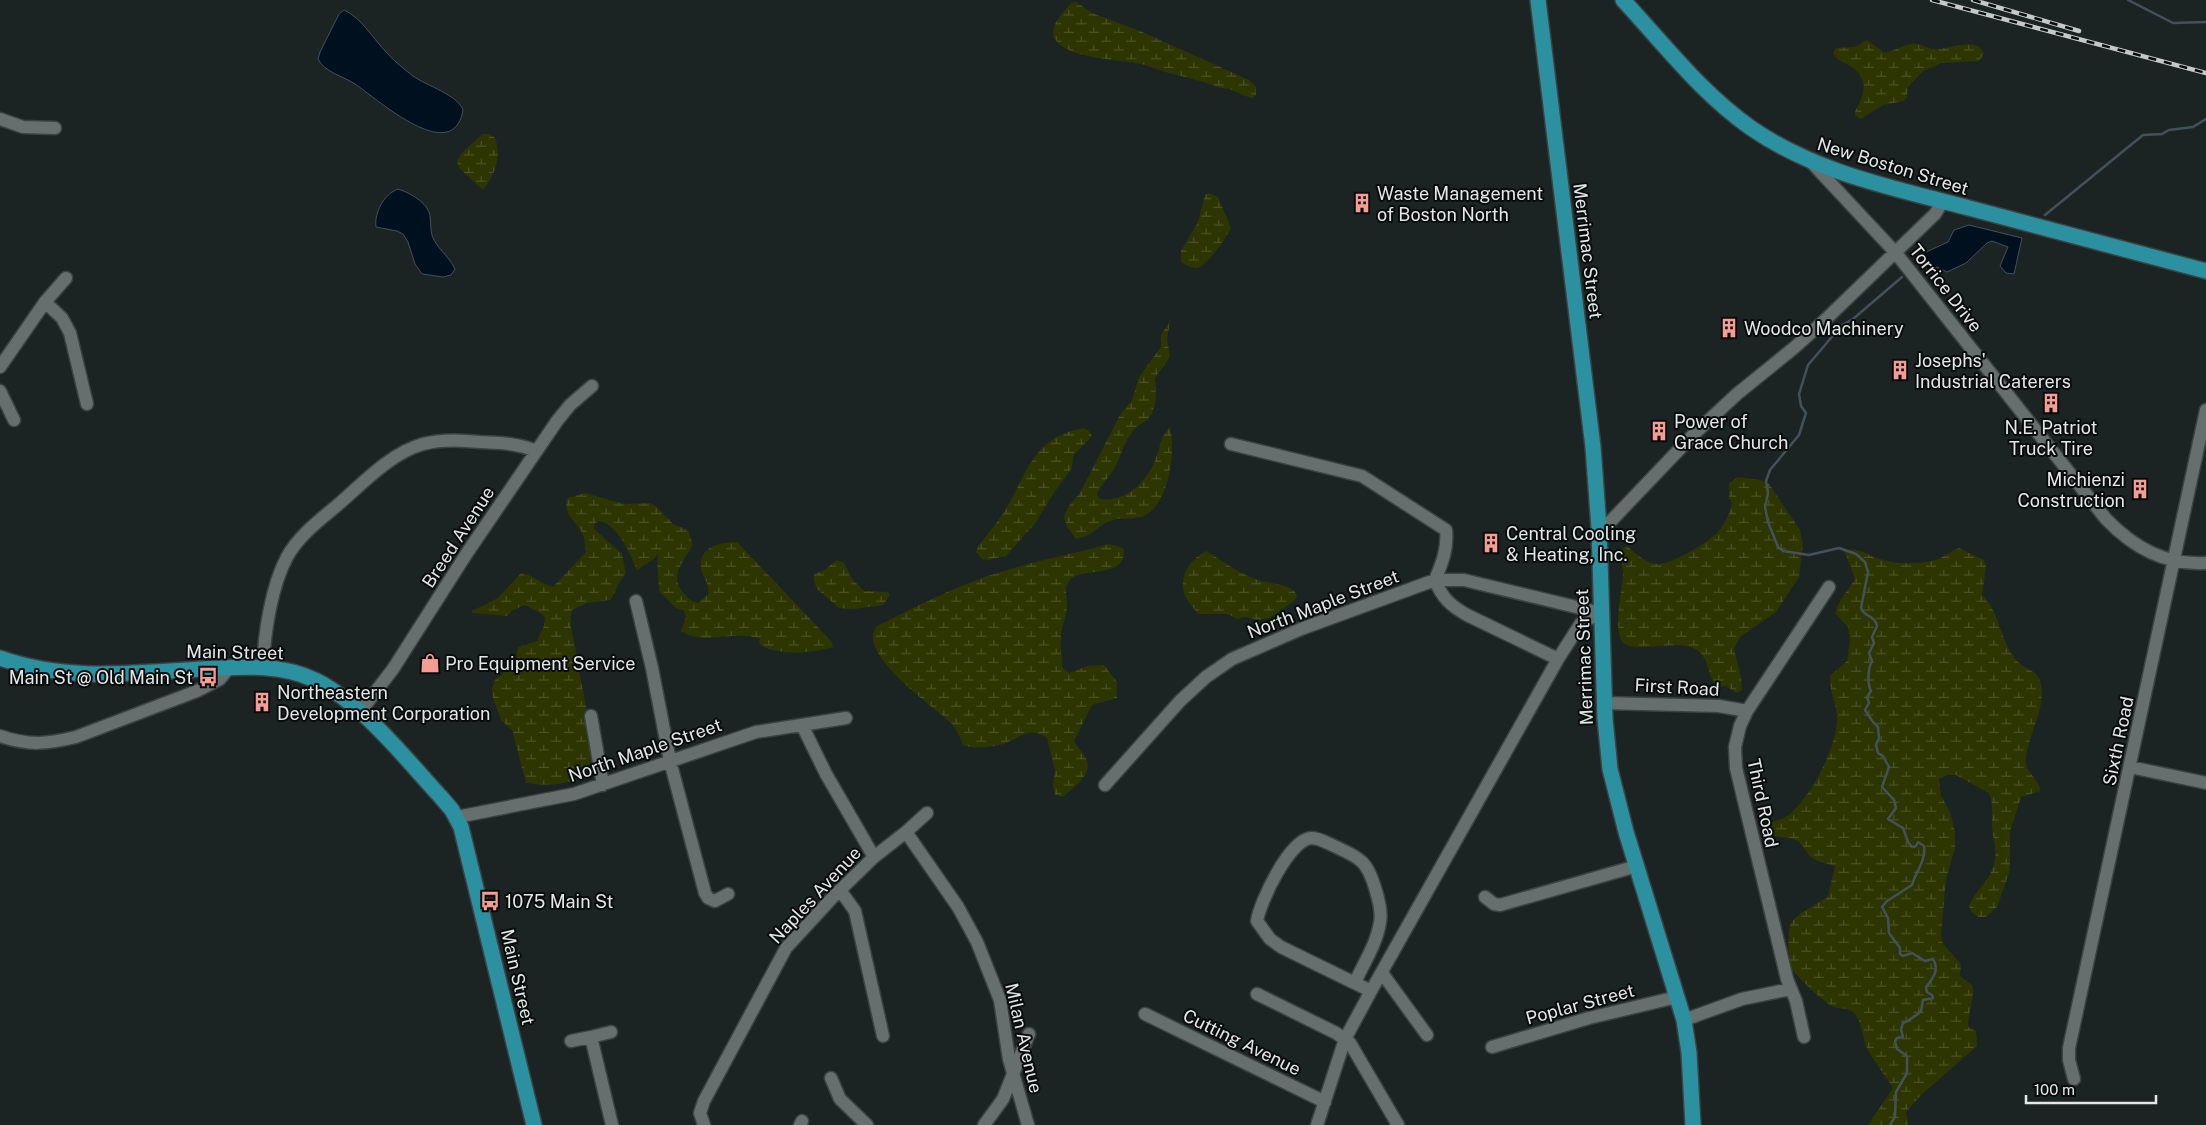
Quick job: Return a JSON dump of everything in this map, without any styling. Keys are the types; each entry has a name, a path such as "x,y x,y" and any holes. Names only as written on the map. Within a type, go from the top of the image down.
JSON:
{"main road":[{"name":"Merrimac Street","path":"1538,0 1592,440 1599,528 1604,703 1611,775 1684,1020 1689,1053 1692,1125"},
{"name":"New Boston Street","path":"1623,0 1691,75 1733,114 1772,141 1811,162 1855,177 1943,202 2206,271"},
{"name":"Main Street","path":"0,658 33,668 78,675 229,668 288,670 315,680 339,694 360,712 440,796 457,817 466,839 534,1125"}],"street":[{"path":"0,119 23,127 56,128"},
{"name":"Torrice Drive","path":"1811,162 1895,252 2095,508 2135,544 2156,556 2174,561 2206,563"},
{"path":"1599,528 1609,523 1702,426 1737,394 1795,348 1938,211 1943,202"},
{"path":"0,367 45,302 66,278"},
{"path":"45,302 62,318 70,333 87,404"},
{"name":"Breed Avenue","path":"360,712 394,669 467,553 536,451 567,409 592,386"},
{"path":"0,391 14,420"},
{"name":"Sixth Road","path":"2074,1079 2069,1060 2069,1048 2206,410"},
{"path":"263,668 268,620 283,565 294,546 309,529 366,479 405,453 423,444 454,441 518,444 536,451"},
{"path":"1231,444 1362,476 1446,530 1445,554 1435,580 1440,592 1456,609 1489,627 1558,659"},
{"name":"North Maple Street","path":"1105,785 1180,701 1206,677 1232,659 1301,629 1435,580 1464,580 1601,613"},
{"name":"Third Road","path":"1804,1037 1736,768 1735,747 1742,721 1747,711 1829,587"},
{"path":"636,601 652,668 670,760 705,893 710,899 715,901 728,894"},
{"path":"1317,1125 1345,1039 1371,990 1558,659 1581,623 1601,613"},
{"path":"0,736 29,744 76,737 197,691 220,679 229,668"},
{"name":"First Road","path":"1604,703 1719,706 1747,711"},
{"path":"591,716 603,785"},
{"name":"North Maple Street","path":"457,817 552,799 603,785 670,760 756,732 846,718"},
{"path":"802,725 826,774 874,857"},
{"path":"2130,767 2206,783"},
{"name":"Naples Avenue","path":"704,1125 700,1112 704,1100 778,961 792,941 874,857 927,813"},
{"name":"Milan Avenue","path":"906,832 958,907 977,942 1002,1006 1008,1059 1028,1125"},
{"path":"1355,982 1380,923 1380,910 1369,872 1363,863 1352,855 1320,839 1305,840 1298,844 1289,854 1259,908 1257,921 1270,939 1281,947 1371,990"},
{"path":"1485,898 1494,904 1500,905 1637,866"},
{"path":"840,890 853,906 856,915 883,1036"},
{"path":"1382,973 1427,1035"},
{"path":"1684,1020 1742,999 1791,989"},
{"path":"1257,994 1345,1039 1357,1051 1398,1125"},
{"name":"Poplar Street","path":"1492,1047 1589,1018 1677,997"},
{"name":"Cutting Avenue","path":"1145,1014 1325,1102"},
{"path":"571,1041 611,1032"},
{"path":"984,1125 1003,1099 1029,1034"},
{"path":"591,1037 612,1125"},
{"path":"831,1078 840,1099 866,1125"}],"green space":[{"path":"1076,2 1092,13 1140,31 1249,80 1256,87 1256,95 1253,98 1245,96 1230,89 1219,88 1143,64 1094,57 1069,50 1060,45 1053,34 1055,24 1071,3"},
{"path":"1867,40 1885,53 1914,44 1939,49 1969,44 1981,48 1984,54 1979,61 1942,63 1923,71 1908,87 1907,97 1904,101 1883,105 1861,119 1855,115 1855,112 1862,97 1864,84 1862,79 1859,73 1835,57 1833,53 1836,48 1855,47"},
{"path":"482,134 490,134 495,138 498,152 494,172 483,190 459,168 457,161 465,150"},
{"path":"1209,193 1218,197 1231,228 1208,260 1200,267 1192,268 1181,262 1181,251 1198,222 1205,195"},
{"path":"1170,321 1167,339 1170,357 1155,378 1156,399 1153,410 1148,419 1136,427 1130,435 1114,469 1097,494 1100,499 1110,499 1119,497 1136,488 1149,473 1163,437 1170,427 1172,437 1171,464 1164,491 1151,512 1141,517 1105,523 1091,534 1076,539 1067,527 1064,517 1068,507 1080,493 1120,415 1132,400 1139,377 1161,347 1161,335"},
{"path":"1083,428 1088,430 1092,436 1073,456 1072,468 1036,522 1006,556 988,560 982,559 976,552 978,546 1004,512 1033,459 1052,440"},
{"path":"1738,477 1760,480 1769,484 1800,530 1803,544 1799,577 1776,612 1740,637 1734,649 1741,676 1742,690 1737,693 1726,686 1717,687 1711,678 1704,658 1697,650 1681,645 1629,646 1621,639 1618,622 1623,573 1620,550 1627,546 1644,560 1657,564 1679,558 1696,548 1716,534 1724,524 1732,503 1729,497 1729,483"},
{"path":"585,493 624,504 650,503 657,507 673,524 688,530 693,545 680,568 677,579 682,591 698,603 708,594 708,585 702,572 701,564 705,552 716,545 737,542 832,642 833,647 816,651 783,652 765,647 759,643 760,639 750,636 700,638 690,636 681,631 686,617 684,611 676,608 659,591 658,553 655,558 637,570 627,548 617,533 605,523 598,521 594,529 622,554 626,574 610,600 587,603 572,610 571,627 591,739 590,768 575,779 560,784 526,783 512,730 501,720 493,698 492,689 494,681 516,661 518,647 537,641 544,626 545,618 542,614 525,605 513,610 507,616 472,613 472,611 498,598 521,573 553,587 586,552 581,530 569,514 566,504 567,498"},
{"path":"1109,544 1124,549 1123,559 1118,565 1111,569 1076,576 1067,585 1067,606 1061,648 1062,667 1069,673 1087,666 1104,665 1117,682 1117,698 1092,705 1074,741 1086,758 1087,771 1076,786 1063,797 1055,795 1053,785 1055,770 1047,738 1029,733 1003,744 993,746 963,745 952,724 915,693 886,664 877,650 873,637 877,626 974,581 1003,571"},
{"path":"1959,548 1984,560 1986,567 1982,595 1988,601 1996,616 2013,656 2023,666 2036,674 2041,685 2041,703 2028,745 2026,761 2026,765 2038,783 2040,791 2021,797 2010,831 2010,870 1997,907 1986,917 1979,917 1972,913 1969,906 1990,875 1995,857 1992,806 1989,793 1956,775 1947,775 1939,779 1941,796 1950,812 1955,832 1955,848 1946,879 1941,935 1943,944 1961,964 1960,976 1973,986 1968,1027 1976,1031 1977,1046 1921,1095 1906,1112 1908,1125 1868,1125 1893,1088 1868,1050 1860,1022 1855,1014 1847,1009 1830,1005 1804,983 1792,968 1789,952 1791,923 1799,915 1828,896 1835,866 1817,861 1811,857 1796,840 1774,836 1763,828 1769,823 1787,816 1798,806 1821,772 1832,746 1837,716 1830,676 1847,661 1850,640 1848,627 1835,613 1841,599 1855,579 1844,550 1859,551 1891,562 1908,563 1938,559"},
{"path":"1206,551 1251,577 1290,588 1297,595 1295,600 1270,618 1259,620 1245,617 1238,619 1227,614 1198,614 1185,596 1183,580 1187,568"},
{"path":"837,560 844,563 853,580 864,591 888,592 890,595 883,605 854,609 839,608 817,589 814,574 823,571"}],"water":[{"path":"344,10 362,23 382,48 403,68 419,80 449,95 460,105 463,110 456,126 445,132 430,131 413,124 355,84 329,71 321,63 318,59 320,52 339,14"},
{"path":"398,189 416,198 427,208 434,240 455,269 451,275 443,277 422,274 415,264 408,242 403,234 376,227 378,210 388,195"},
{"path":"1969,225 2022,238 2014,274 2006,273 2000,266 2008,247 1992,241 1987,243 1966,263 1947,272 1937,267 1928,270 1918,261 1924,253 1948,242 1954,230"}],"waterway":[{"path":"2128,0 2173,23 2206,22"},
{"path":"2045,215 2143,135 2162,134 2169,130 2193,127 2206,119"},
{"path":"1890,1125 1895,1117 1896,1092 1907,1073 1907,1056 1897,1049 1895,1041 1897,1038 1903,1037 1901,1029 1903,1023 1921,1011 1923,1000 1933,998 1927,992 1926,987 1933,977 1936,967 1933,959 1925,961 1912,953 1903,956 1900,954 1900,948 1889,933 1888,918 1882,907 1887,901 1912,885 1922,861 1924,846 1918,842 1916,846 1912,847 1903,828 1888,819 1896,808 1894,800 1882,787 1889,767 1883,756 1878,753 1876,745 1879,738 1878,727 1865,710 1869,703 1867,697 1871,691 1868,676 1872,661 1869,653 1874,643 1872,637 1877,626 1876,622 1864,613 1861,608 1868,572 1865,562 1856,554 1839,548 1809,555 1783,551 1778,547 1768,522 1765,507 1768,493 1766,481 1770,470 1799,435 1806,413 1801,406 1799,394 1808,365 1842,325 1853,319 1902,277"}],"railway":[{"path":"1932,0 2206,73"},
{"path":"1973,0 2079,31"}],"place":[{"name":"Waste Management of Boston North","path":"1362,203"},
{"name":"Woodco Machinery","path":"1729,328"},
{"name":"Josephs' Industrial Caterers","path":"1900,370"},
{"name":"N.E. Patriot Truck Tire","path":"2051,403"},
{"name":"Power of Grace Church","path":"1659,431"},
{"name":"Michienzi Construction","path":"2140,489"},
{"name":"Central Cooling & Heating, Inc.","path":"1491,543"},
{"name":"Pro Equipment Service","path":"430,663"},
{"name":"Main St @ Old Main St","path":"208,677"},
{"name":"Northeastern Development Corporation","path":"262,702"},
{"name":"1075 Main St","path":"490,901"}]}
